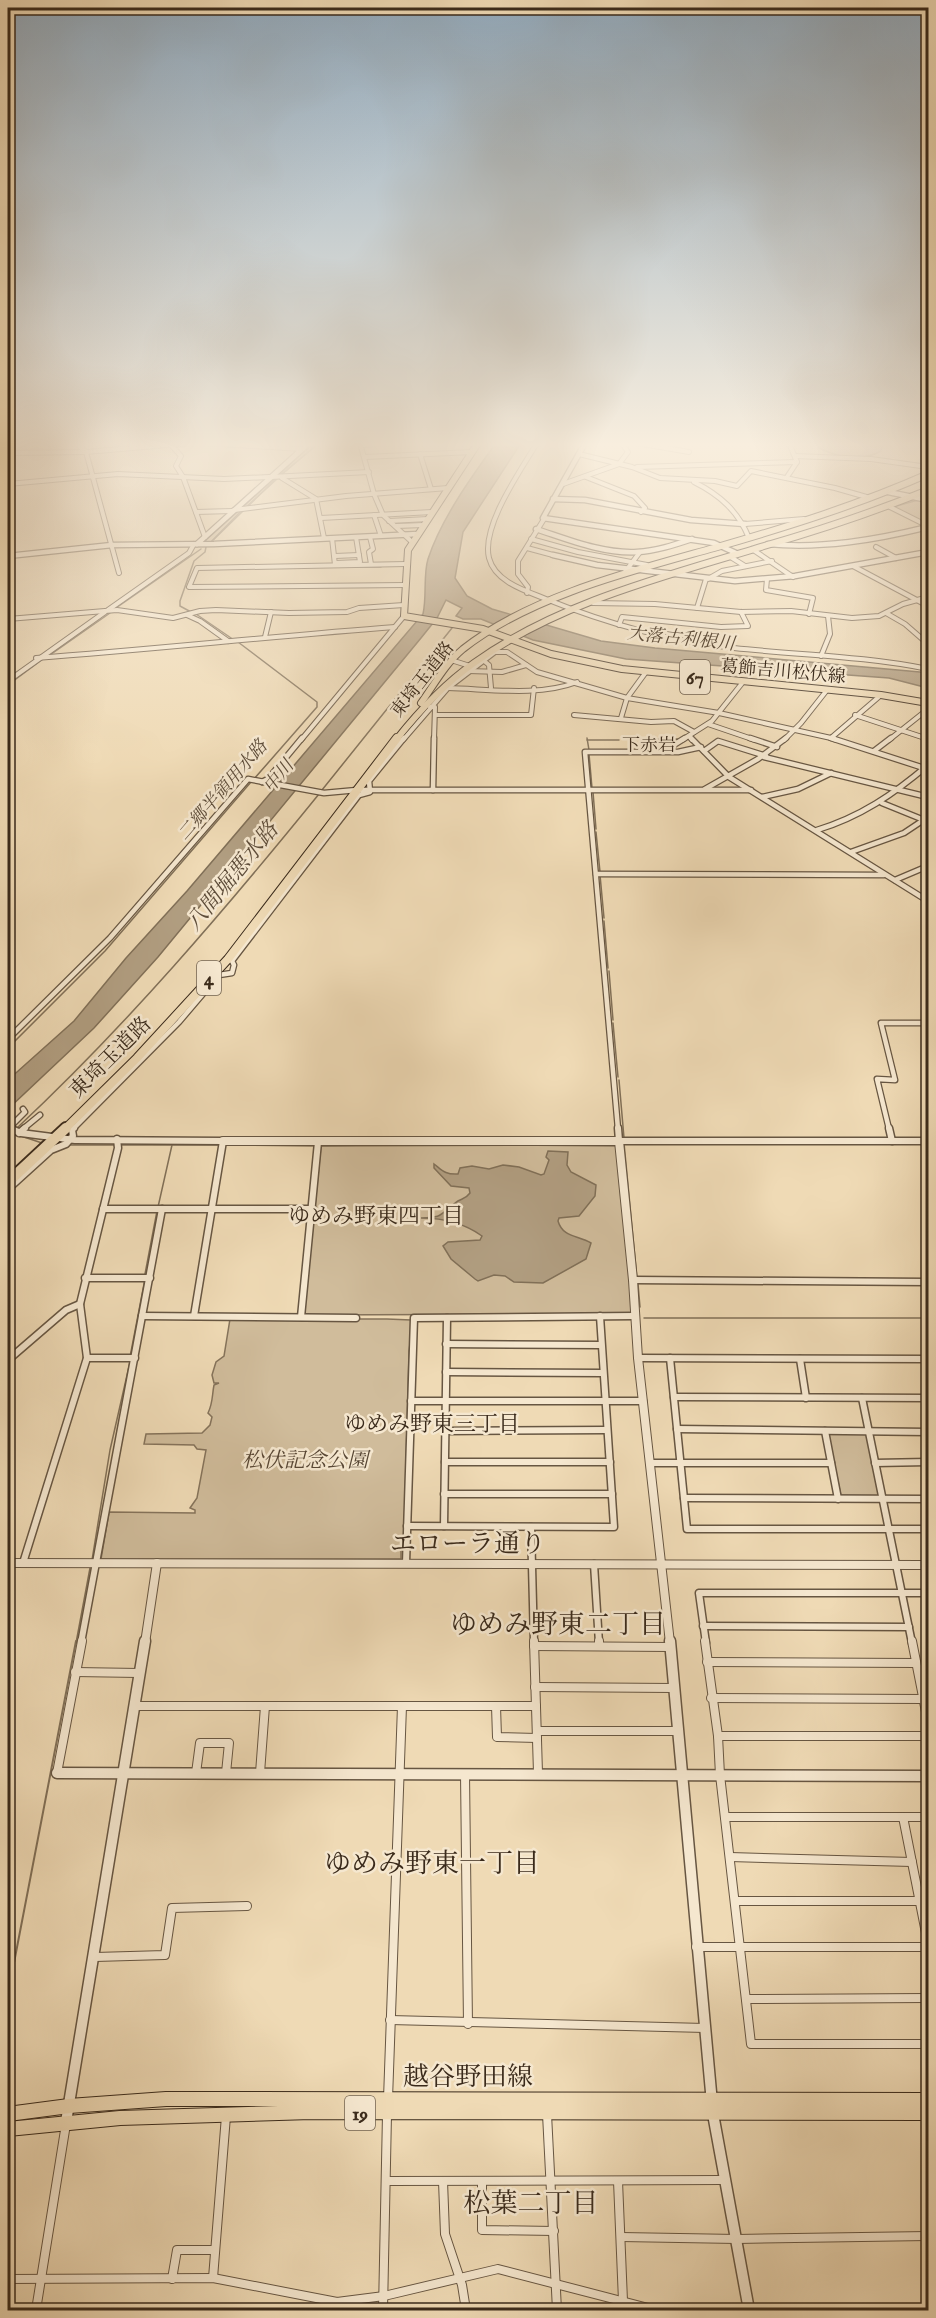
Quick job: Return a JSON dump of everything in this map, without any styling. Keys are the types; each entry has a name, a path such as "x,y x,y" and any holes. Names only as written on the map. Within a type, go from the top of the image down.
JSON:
{"main road":[{"path":"408,617 404,605 406,564 410,551"},
{"name":"東埼玉道路","path":"8,1182 172,1021 238,946 386,752 451,660 462,650 492,630 548,602 639,570 703,551"},
{"name":"東埼玉道路","path":"386,752 429,701 513,638 569,610 667,574 743,551"},
{"name":"葛飾吉川松伏線","path":"408,617 492,630 563,657 646,672 881,695 928,703"},
{"name":"越谷野田線","path":"8,2114 69,2106 166,2099 547,2113 928,2113"},
{"name":"越谷野田線","path":"8,2129 66,2122 388,2107 711,2099 928,2100"}],"street":[{"path":"8,556 54,551"},
{"path":"114,551 119,573"},
{"path":"8,681 191,551"},
{"path":"334,551 336,565"},
{"path":"488,551 495,569 507,581 527,593 569,610 619,625 731,648 898,663 928,669"},
{"path":"525,551 518,561 517,570 528,587 527,593"},
{"path":"539,551 626,570 735,581 793,577 928,552"},
{"path":"575,551 647,565"},
{"path":"634,551 643,551"},
{"path":"732,551 736,553"},
{"path":"756,551 793,577"},
{"path":"884,551 896,558"},
{"path":"335,556 369,552 371,564"},
{"path":"626,570 640,552"},
{"path":"336,565 360,562 359,554"},
{"path":"729,556 745,567"},
{"path":"697,609 707,579 722,571 772,561"},
{"path":"406,564 197,568 189,587 406,585"},
{"path":"853,566 928,606"},
{"path":"767,579 765,590 813,598 809,614"},
{"path":"593,603 656,604 741,612 791,611 852,618 886,614 913,600 928,597"},
{"path":"8,619 117,610 170,618 195,612 222,610 347,612 359,608 404,605"},
{"path":"265,637 271,612"},
{"path":"619,625 622,618 721,627 748,626 741,612"},
{"path":"886,614 905,624 928,644"},
{"path":"188,615 228,641"},
{"path":"821,656 830,634 828,616"},
{"path":"262,782 268,779 395,627 408,617"},
{"path":"38,658 199,646 240,639 395,627"},
{"path":"370,790 369,781 448,688 471,668 495,652 505,651 546,675 578,682 627,698 719,714 831,738 927,768"},
{"path":"451,660 490,672 502,672 526,665"},
{"path":"483,660 489,665 491,688"},
{"path":"621,718 627,698 646,672"},
{"path":"448,688 534,688 571,686 578,682"},
{"path":"664,752 708,724 719,714 743,682"},
{"path":"435,716 531,716 534,688"},
{"path":"704,790 765,757 796,731 827,690"},
{"path":"831,738 881,695"},
{"path":"430,707 435,707 433,790"},
{"path":"874,751 928,709"},
{"path":"574,715 651,722 674,721 694,732"},
{"path":"855,715 928,739"},
{"path":"708,724 777,747"},
{"path":"688,736 729,777 928,901"},
{"path":"749,2310 711,2099 663,1564 634,1316 636,1280 619,1141 585,752 664,752 703,749 718,741 765,757 928,797"},
{"path":"817,830 859,817 882,803 927,768"},
{"path":"762,797 795,791 816,783 831,773"},
{"path":"8,1039 110,938 248,779 324,793 357,790 751,790"},
{"path":"8,1189 51,1150 60,1148 73,1136 72,1130 179,1022 219,975 232,973 234,965 232,961 266,920 359,795 369,793 370,790"},
{"path":"882,803 926,818"},
{"path":"851,852 904,833 926,818"},
{"path":"895,880 928,866"},
{"path":"596,874 886,875"},
{"path":"922,897 928,895"},
{"path":"892,1141 877,1079 895,1080 881,1023 928,1023"},
{"path":"23,1108 25,1112 9,1128 19,1133 54,1139 318,1142 928,1141"},
{"path":"19,1133 40,1115"},
{"path":"23,1563 87,1358 80,1304 118,1148 117,1139"},
{"path":"194,1316 223,1141"},
{"path":"301,1317 318,1142"},
{"path":"103,1209 313,1209"},
{"path":"162,1209 57,1773 928,1776"},
{"path":"85,1278 150,1278"},
{"path":"636,1280 928,1282"},
{"path":"8,1360 66,1310 80,1304"},
{"path":"142,1316 356,1318"},
{"path":"407,1526 614,1527 600,1316"},
{"path":"406,1563 414,1318 634,1316"},
{"path":"444,1526 447,1317"},
{"path":"446,1344 601,1345"},
{"path":"87,1358 135,1358"},
{"path":"638,1358 928,1359"},
{"path":"670,1358 687,1528 928,1529"},
{"path":"800,1359 806,1398"},
{"path":"446,1372 603,1373"},
{"path":"674,1397 928,1398"},
{"path":"862,1398 928,1722"},
{"path":"411,1401 643,1401"},
{"path":"445,1431 607,1430"},
{"path":"677,1430 928,1432"},
{"path":"825,1431 838,1498"},
{"path":"445,1462 610,1462"},
{"path":"875,1463 928,1462"},
{"path":"650,1463 831,1463"},
{"path":"444,1494 612,1494"},
{"path":"684,1498 928,1499"},
{"path":"531,1527 538,1773"},
{"name":"エローラ通り","path":"8,1563 928,1565"},
{"path":"36,2310 125,1773 157,1563"},
{"path":"594,1564 599,1646"},
{"path":"928,1593 699,1593 711,1698 718,1736 720,1776 751,2044 928,2044"},
{"path":"703,1626 909,1627"},
{"path":"534,1646 670,1647"},
{"path":"707,1662 916,1663"},
{"path":"75,1672 139,1673"},
{"path":"535,1687 673,1688"},
{"path":"711,1698 924,1699"},
{"path":"134,1706 536,1706"},
{"path":"260,1773 265,1706"},
{"path":"383,2310 390,2020 402,1706"},
{"path":"496,1706 496,1737 677,1731"},
{"path":"718,1736 928,1736"},
{"path":"196,1773 200,1743 230,1743 226,1773"},
{"path":"465,1774 468,2024"},
{"path":"725,1817 928,1817"},
{"path":"696,1947 928,1945 903,1817"},
{"path":"730,1857 912,1862"},
{"path":"735,1901 920,1901"},
{"path":"94,1957 165,1955 172,1908 247,1906"},
{"path":"746,1999 928,1998"},
{"path":"390,2020 468,2024 705,2028"},
{"path":"547,2113 558,2284 557,2310"},
{"path":"213,2278 226,2114"},
{"path":"386,2181 724,2180"},
{"path":"443,2181 445,2234 459,2277 465,2310"},
{"path":"482,2181 482,2230 554,2231"},
{"path":"618,2181 623,2301"},
{"path":"621,2237 736,2239 928,2236"},
{"path":"172,2279 177,2250 215,2250"},
{"path":"8,2279 213,2278 337,2302 384,2296 498,2269 656,2310"}],"green space":[{"path":"415,1144 620,1146 633,1314 304,1315 321,1146"},
{"name":"松伏記念公園","path":"230,1319 387,1319 413,1322 409,1351 404,1536 401,1537 401,1559 101,1559 109,1512 195,1513 195,1510 190,1508 197,1498 206,1450 197,1449 194,1445 144,1444 146,1434 202,1433 210,1425 212,1417 208,1413 214,1385 219,1383 214,1383 212,1375 216,1362 224,1356"},
{"path":"828,1433 866,1433 880,1496 841,1496"}],"shaded area":[{"path":"431,551 460,551 455,578 467,596 492,609 601,641 920,672 928,674 928,688 889,678 626,659 533,640 481,619 463,619 456,616 462,608 446,600 437,618 421,638 158,957 94,1028 8,1109 8,1080 74,1021 423,614 428,559"},
{"path":"548,1151 568,1152 567,1165 571,1172 596,1185 595,1196 579,1216 559,1218 558,1221 567,1233 591,1243 586,1259 543,1283 514,1282 505,1276 494,1275 478,1281 451,1259 443,1246 448,1242 480,1240 482,1236 453,1222 421,1218 440,1215 470,1193 469,1188 451,1186 434,1168 434,1164 450,1174 458,1174 460,1168 472,1166 489,1169 503,1165 519,1167 541,1175 544,1174 549,1160 546,1157"}],"pier":[{"path":"519,614 546,623 520,638 491,627"}],"waterway":[{"path":"116,608 198,551"},
{"name":"二郷半領用水路","path":"191,612 180,606 180,601 194,561 205,551"},
{"path":"328,567 381,567"},
{"path":"50,655 110,613"},
{"name":"二郷半領用水路","path":"196,614 234,640"},
{"name":"八間堀悪水路","path":"322,790 452,628"},
{"name":"二郷半領用水路","path":"238,642 317,702 317,707 254,779"},
{"path":"8,685 43,659"},
{"path":"649,739 680,739"},
{"path":"587,740 619,740"},
{"path":"587,740 589,750"},
{"path":"589,754 592,788"},
{"name":"二郷半領用水路","path":"8,1048 105,951 251,782"},
{"path":"593,792 596,829"},
{"name":"八間堀悪水路","path":"17,1128 97,1049 174,966 319,794"},
{"path":"596,832 600,872"},
{"path":"600,875 604,918"},
{"path":"604,921 608,968"},
{"path":"609,971 613,1020"},
{"path":"613,1023 618,1077"},
{"path":"619,1080 624,1138"},
{"name":"八間堀悪水路","path":"8,1137 12,1133"},
{"path":"12,1133 42,1143"},
{"path":"624,1143 637,1279"},
{"path":"70,1145 117,1145"},
{"path":"121,1145 172,1145"},
{"path":"158,1207 172,1145"},
{"path":"172,1145 219,1145"},
{"path":"223,1145 314,1146"},
{"path":"319,1146 599,1145"},
{"path":"145,1274 157,1211"},
{"path":"130,1357 145,1279"},
{"path":"638,1284 640,1307"},
{"path":"644,1318 928,1318"},
{"path":"92,1560 110,1450 130,1362"},
{"path":"76,1643 90,1568"},
{"path":"8,1994 76,1641"}],"district":[{"name":"下赤岩","path":"649,745"},
{"name":"ゆめみ野東四丁目","path":"376,1215"},
{"name":"ゆめみ野東三丁目","path":"432,1423"},
{"name":"ゆめみ野東二丁目","path":"558,1624"},
{"name":"ゆめみ野東一丁目","path":"432,1863"},
{"name":"松葉二丁目","path":"531,2203"}],"water label":[{"name":"大落古利根川","path":"681,638"},
{"name":"中川","path":"278,776"}]}
